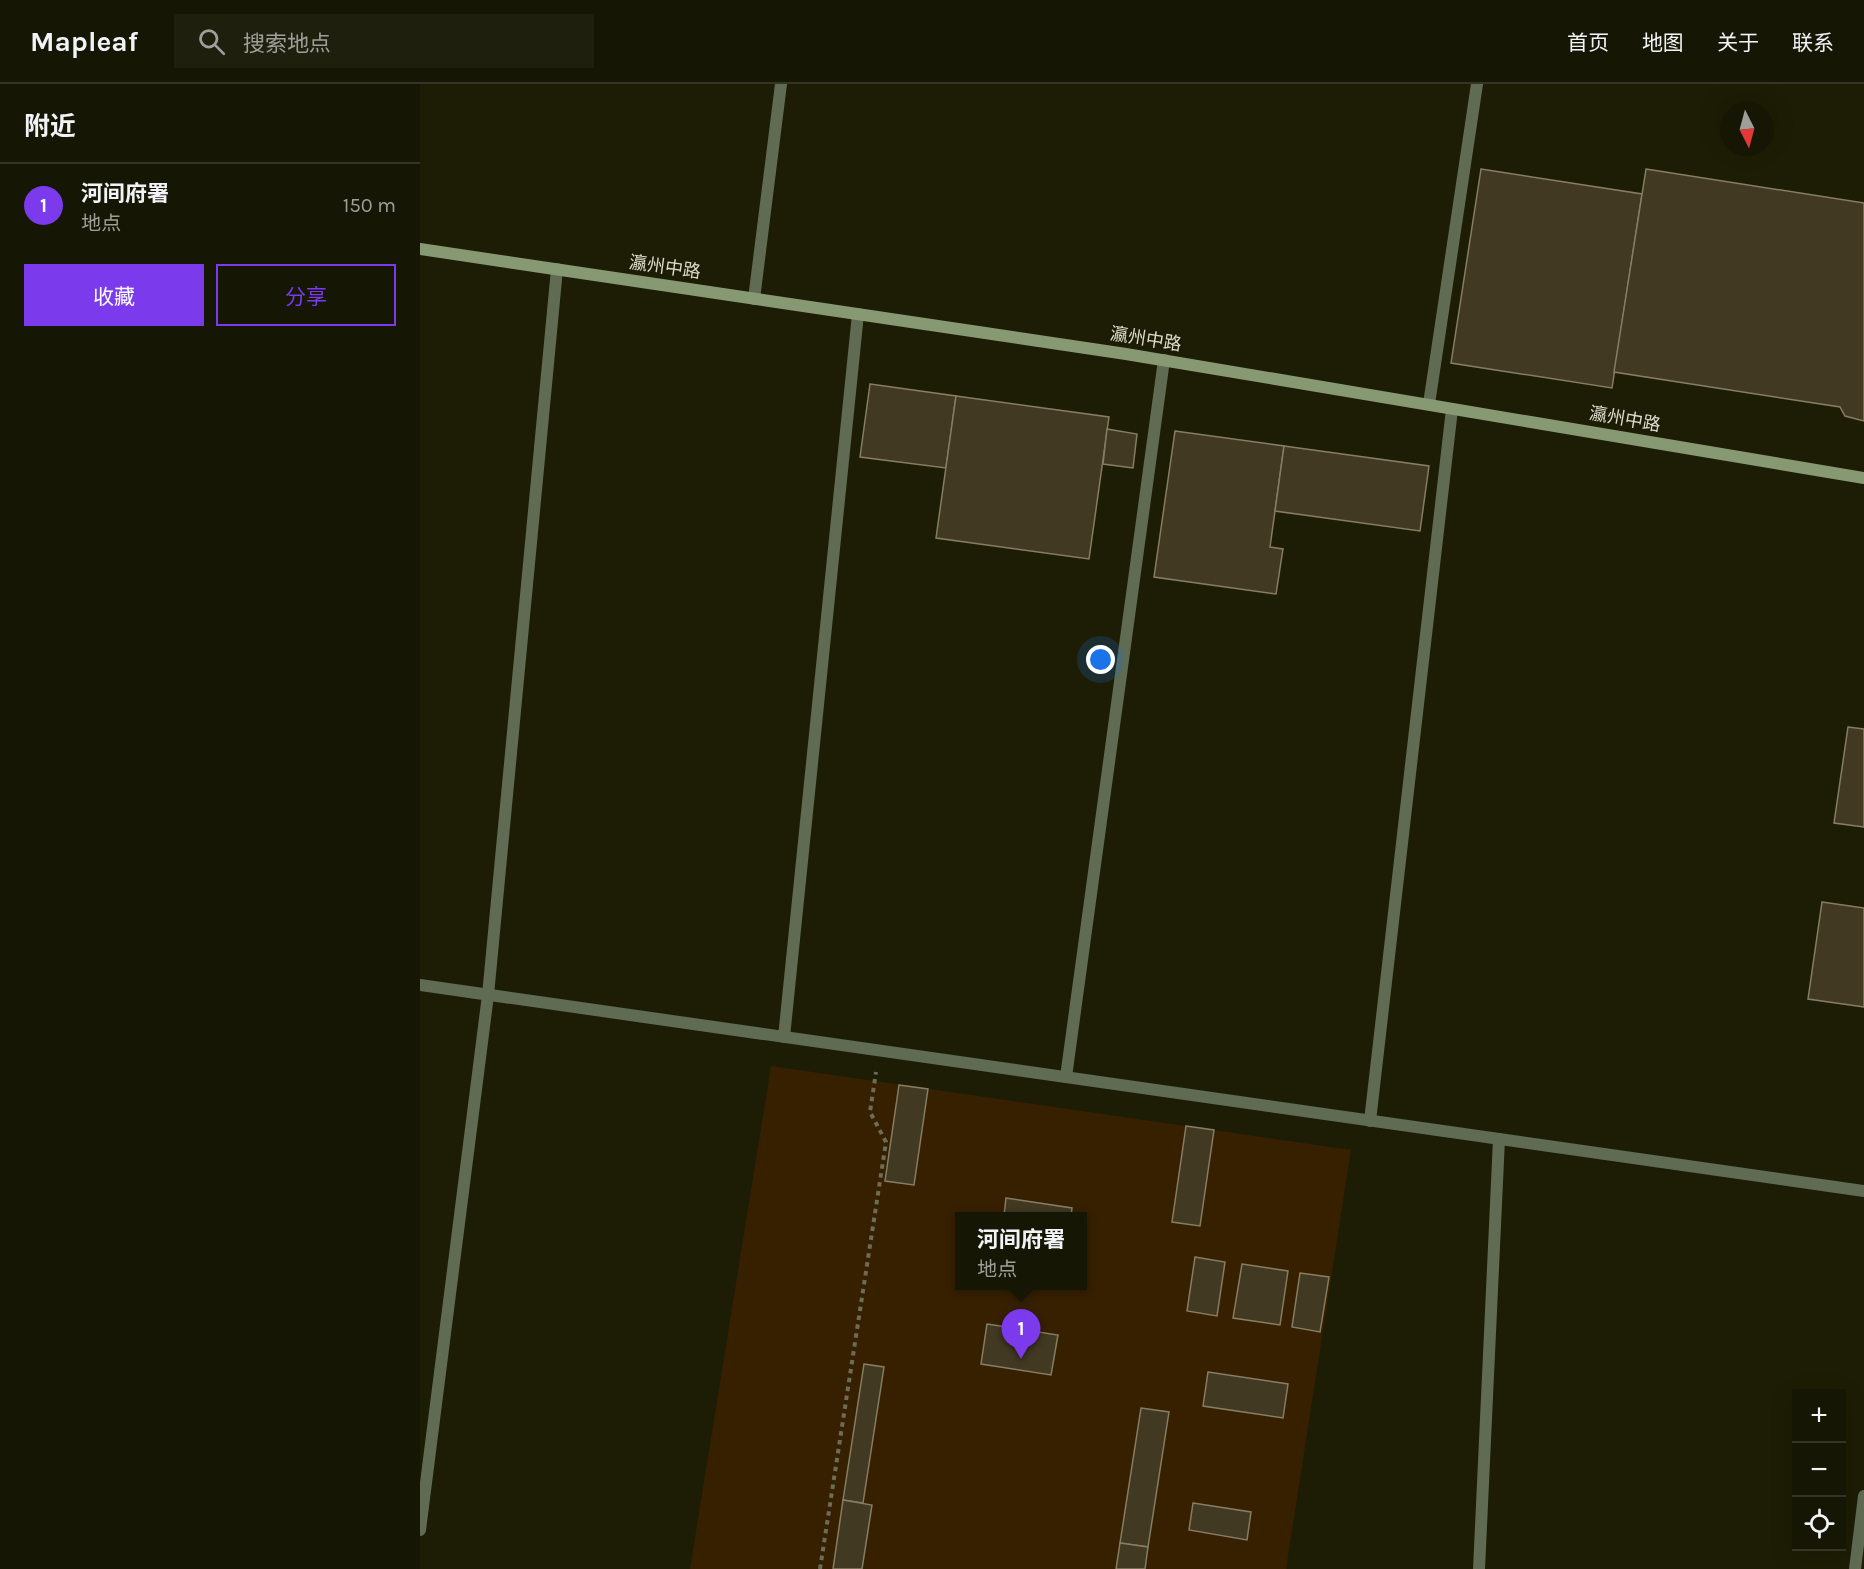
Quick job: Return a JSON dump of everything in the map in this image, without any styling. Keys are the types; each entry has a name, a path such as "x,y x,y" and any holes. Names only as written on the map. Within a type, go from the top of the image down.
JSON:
{"main road":[{"name":"瀛州中路","path":"420,249 1164,360 1864,478"}],"street":[{"path":"754,299 781,84"},
{"path":"1429,404 1477,84"},
{"path":"420,1530 488,995 557,269"},
{"path":"784,1037 858,314"},
{"path":"1066,1077 1164,360"},
{"path":"1370,1121 1452,408"},
{"path":"420,986 1864,1191"},
{"path":"1479,1569 1499,1139"},
{"path":"1855,1569 1864,1496"}],"path":[{"path":"820,1569 886,1142 870,1112 879,1051"}],"shaded area":[{"path":"771,1066 1351,1150 1286,1569 690,1569"}],"building":[{"path":"1481,169 1642,194 1612,388 1451,363"},
{"path":"1646,169 1864,203 1864,421 1845,416 1840,407 1614,372"},
{"path":"870,384 956,396 946,468 860,457"},
{"path":"956,396 1109,417 1089,559 936,538"},
{"path":"1107,429 1137,434 1133,468 1103,464"},
{"path":"1175,431 1284,446 1270,547 1283,549 1276,594 1154,577"},
{"path":"1284,446 1429,466 1420,531 1275,511"},
{"path":"1848,727 1864,729 1864,827 1834,823"},
{"path":"1822,902 1864,908 1864,1007 1808,999"},
{"path":"899,1085 928,1089 914,1185 885,1181"},
{"path":"1186,1126 1214,1130 1200,1226 1172,1222"},
{"path":"1006,1198 1072,1208 1072,1212 1004,1212"},
{"path":"1195,1257 1225,1262 1217,1316 1187,1311"},
{"path":"1242,1264 1288,1271 1280,1325 1233,1318"},
{"path":"1300,1273 1329,1277 1320,1332 1292,1327"},
{"path":"987,1324 1058,1335 1051,1375 981,1364"},
{"path":"864,1364 884,1367 863,1503 843,1500"},
{"path":"1208,1372 1288,1384 1283,1418 1203,1406"},
{"path":"1141,1408 1169,1412 1148,1547 1120,1543"},
{"path":"843,1500 872,1505 862,1569 833,1569"},
{"path":"1193,1503 1251,1512 1247,1540 1189,1530"},
{"path":"1120,1543 1148,1547 1145,1569 1116,1569"}],"place":[{"name":"河间府署","path":"1021,1359"}]}
